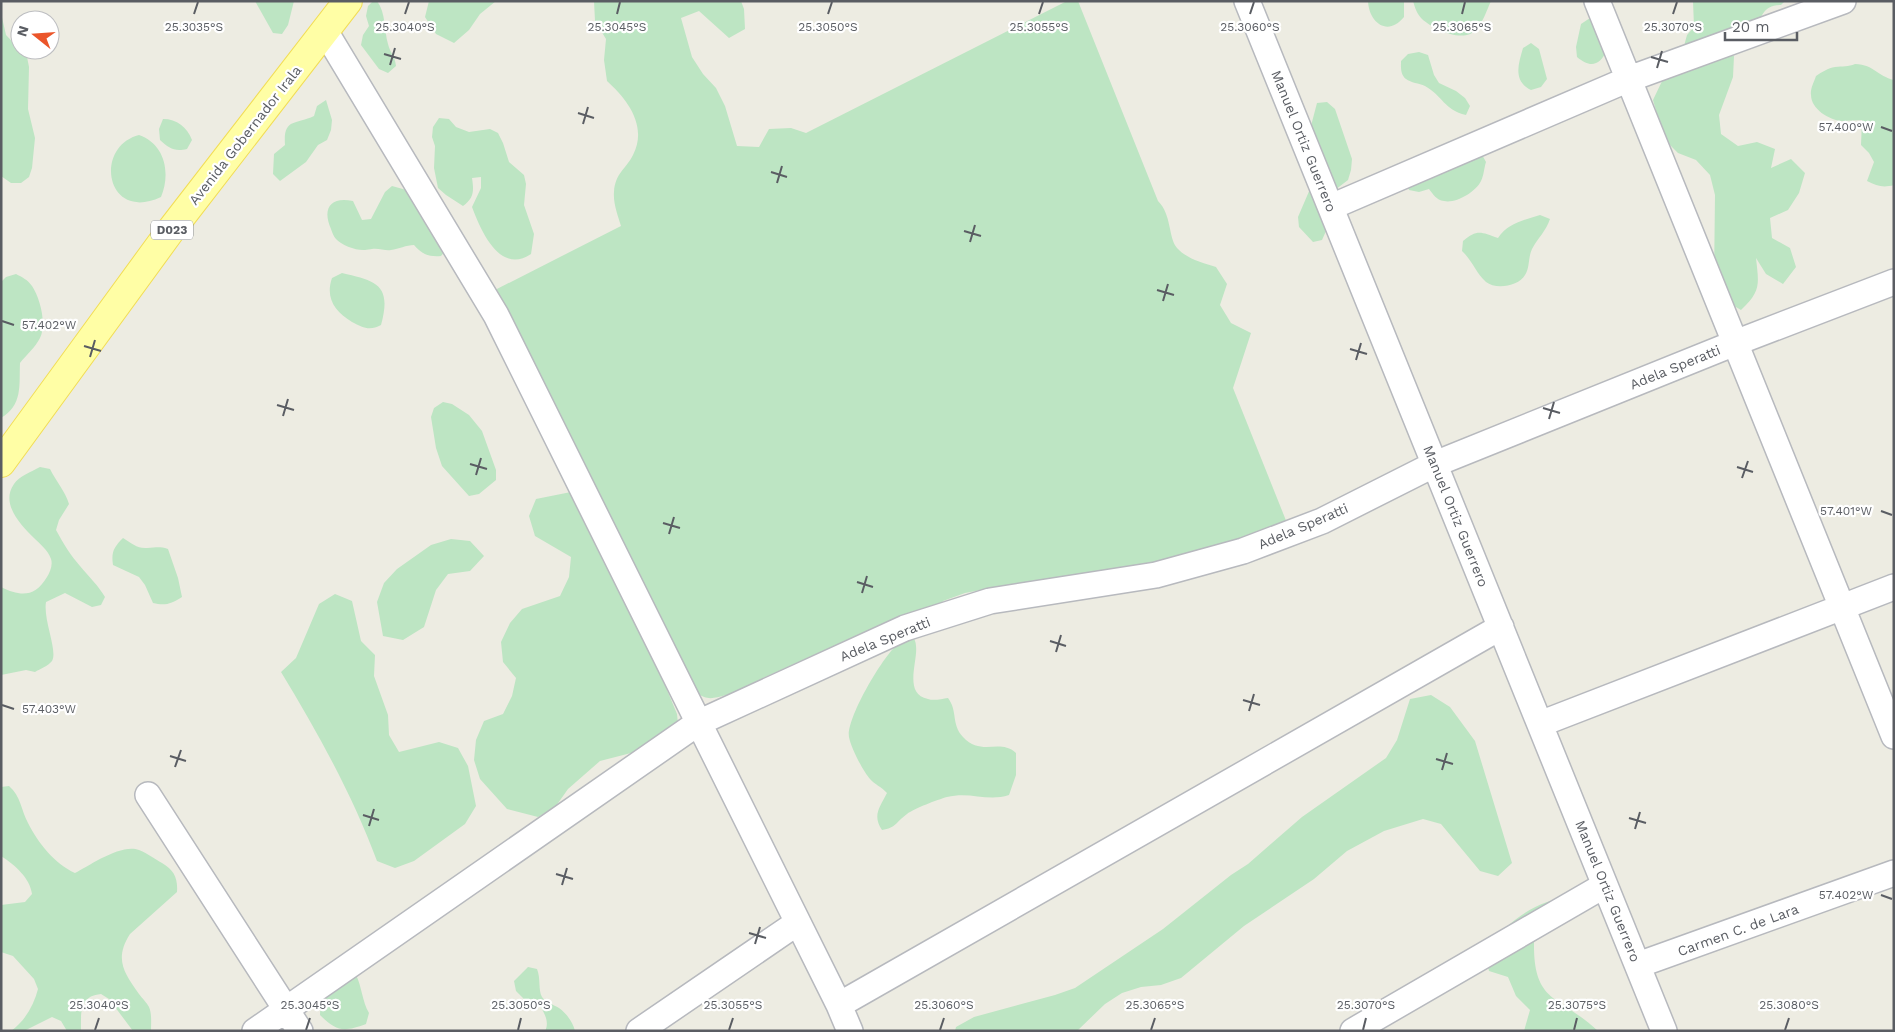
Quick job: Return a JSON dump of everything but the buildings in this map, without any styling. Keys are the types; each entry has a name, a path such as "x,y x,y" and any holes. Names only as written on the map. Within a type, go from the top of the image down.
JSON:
{"main road":[{"name":"Avenida Gobernador Irala","path":"1,463 171,230 348,1"}],"street":[{"name":"Manuel Ortiz Guerrero","path":"1247,1 1664,1031"},
{"path":"1598,1 1894,736"},
{"path":"1331,207 1629,79 1843,1"},
{"path":"325,31 496,315 839,1005 850,1031"},
{"name":"Adela Speratti","path":"255,1031 698,722 905,628 990,601 1156,575 1243,551 1322,521 1435,464 1735,343 1894,282"},
{"path":"1540,724 1894,587"},
{"path":"839,1005 1501,627"},
{"path":"148,796 300,1031"},
{"name":"Carmen C. de Lara","path":"1638,965 1894,873"},
{"path":"1353,1031 1605,885"},
{"path":"639,1031 797,923"}],"green space":[{"path":"255,1 294,1 288,25 282,34 273,33"},
{"path":"373,1 377,1 382,11 388,44 396,66 388,73 379,69 361,45 363,35 369,26 366,16 368,6"},
{"path":"429,1 496,1 480,14 469,30 454,43 436,34 425,17"},
{"path":"594,1 741,1 744,9 745,29 729,38 699,11 681,18 692,57 703,74 716,88 725,106 737,146 759,147 769,129 791,128 806,133 1067,1 1078,1 1158,201 1166,213 1174,243 1181,252 1190,258 1216,267 1227,284 1220,305 1231,323 1251,333 1233,388 1287,523 1233,544 1123,570 1013,584 965,593 943,601 932,618 903,616 887,622 761,679 751,688 738,694 711,698 697,693 493,291 621,226 614,201 615,185 619,175 631,160 637,144 637,124 622,96 607,81 604,60 606,39 595,21"},
{"path":"1368,1 1404,1 1404,17 1392,26 1380,25 1372,16"},
{"path":"1413,1 1491,1 1483,20 1474,32 1458,35 1444,32 1422,19"},
{"path":"1693,1 1785,1 1781,5 1770,7 1764,12 1753,28 1735,27 1723,34 1715,45 1734,56 1733,77 1719,115 1721,134 1738,146 1757,142 1775,149 1771,168 1791,159 1805,173 1799,193 1788,210 1770,218 1772,238 1790,248 1796,267 1783,284 1766,274 1756,258 1757,287 1752,298 1741,310 1724,300 1714,281 1715,195 1710,175 1696,160 1678,153 1664,139 1653,100 1664,77 1684,46 1687,35 1694,27"},
{"path":"1,13 6,35 10,39 10,60 28,60 28,109 35,138 32,168 29,177 21,183 11,183 1,176"},
{"path":"1590,18 1599,20 1607,50 1595,64 1587,63 1577,57 1576,47 1581,24"},
{"path":"1531,43 1539,49 1547,79 1541,87 1531,90 1521,82 1518,72 1523,48"},
{"path":"1419,52 1428,55 1434,75 1439,83 1456,91 1465,98 1470,106 1466,115 1453,110 1425,86 1404,77 1401,70 1401,61 1408,54"},
{"path":"1855,64 1872,68 1894,80 1894,185 1880,186 1867,181 1874,162 1861,145 1862,120 1842,121 1826,116 1817,109 1812,100 1811,90 1816,76 1830,68"},
{"path":"326,100 332,120 327,140 318,145 306,162 280,181 273,174 274,154 285,145 288,126 314,116 317,106"},
{"path":"1327,102 1335,109 1352,159 1351,170 1348,180 1331,193 1324,223 1326,231 1322,240 1313,242 1299,227 1298,217 1310,189 1312,122 1317,103"},
{"path":"439,118 449,119 456,127 469,132 490,129 498,133 509,162 524,175 526,184 524,205 534,234 531,254 520,259 510,259 501,255 486,238 472,207 481,188 481,177 472,178 472,194 463,206 438,188 434,168 435,146 432,137 433,127"},
{"path":"163,119 177,122 187,131 192,140 187,149 172,149 160,140 159,129"},
{"path":"139,135 155,145 164,160 165,169 164,188 161,197 142,202 128,200 118,192 112,180 111,167 115,153 124,142"},
{"path":"1481,153 1486,162 1481,181 1470,193 1454,201 1441,200 1433,195 1429,189 1419,192 1409,190 1405,181 1434,171 1443,174 1454,157"},
{"path":"392,186 410,191 448,248 441,256 426,254 414,245 389,250 358,250 345,245 335,238 327,215 330,206 334,202 339,200 353,201 362,220 371,219 385,192"},
{"path":"1540,215 1550,219 1532,249 1528,269 1522,279 1507,286 1495,286 1486,282 1462,251 1463,241 1476,233 1498,238 1511,225"},
{"path":"342,273 373,282 379,287 383,293 384,301 381,325 373,328 363,327 346,318 336,309 331,298 330,285 332,278"},
{"path":"16,274 29,282 35,291 42,311 43,326 38,342 20,363 19,387 16,401 8,413 1,418 1,282 6,277"},
{"path":"443,402 452,404 469,415 482,431 496,470 496,480 479,494 469,496 442,466 436,448 431,417 434,408"},
{"path":"40,467 50,469 69,504 59,520 56,530 73,558 105,597 101,605 92,607 65,593 46,602 53,650 52,661 35,672 26,670 1,675 1,587 21,594 32,592 42,584 48,575 52,561 44,547 18,520 9,499 10,492 16,481"},
{"path":"576,491 654,658 677,714 679,733 662,745 600,761 568,789 556,806 538,817 507,809 480,779 474,760 476,740 484,721 503,714 512,696 516,678 503,662 501,642 510,623 522,609 560,596 569,577 571,557 535,536 529,516 536,499"},
{"path":"123,538 141,548 159,547 168,549 182,597 168,604 153,603 139,577 113,565 112,557 114,550"},
{"path":"451,539 470,541 484,556 470,571 448,574 436,590 424,627 403,640 383,636 377,602 384,583 397,569 431,545"},
{"path":"335,594 352,601 361,641 375,655 374,676 388,715 389,735 399,752 439,742 458,748 468,766 476,806 465,824 414,861 395,868 377,861 357,812 334,764 281,672 296,658 319,604"},
{"path":"912,635 916,645 913,677 916,691 920,696 930,700 948,698 953,708 959,732 970,743 984,747 1003,747 1016,753 1016,775 1009,795 993,797 955,795 947,797 915,809 893,826 882,830 877,815 887,793 872,781 861,765 850,742 850,728 859,703 882,663 896,646"},
{"path":"1431,695 1450,707 1475,741 1512,863 1498,876 1480,871 1441,824 1423,819 1384,831 1347,851 1314,879 1244,926 1181,978 1161,985 1141,987 1122,993 1105,1004 1077,1031 955,1031 956,1027 974,1017 1075,988 1163,929 1231,875 1248,864 1302,817 1386,758 1397,740 1410,699"},
{"path":"9,786 16,794 37,838 54,858 75,873 115,852 132,849 142,851 162,863 174,875 177,883 177,892 130,934 123,951 122,958 125,972 149,1007 151,1031 133,1031 109,999 101,994 94,995 85,1002 82,1012 81,1031 67,1031 61,1021 52,1017 24,1031 11,1031 28,1012 38,989 34,979 13,956 1,952 1,905 25,902 32,894 31,888 21,872 1,856 1,787"},
{"path":"1567,898 1568,918 1534,942 1538,977 1551,997 1584,1019 1598,1031 1524,1031 1530,1010 1516,996 1508,977 1489,971 1484,950 1497,936 1529,910 1547,902"},
{"path":"528,967 537,969 542,997 564,1012 571,1021 575,1031 545,1031 547,1027 546,1018 536,999 525,1000 516,991 514,981"},
{"path":"356,975 369,1013 366,1024 341,1029 331,1025 320,1015 321,994"}]}
